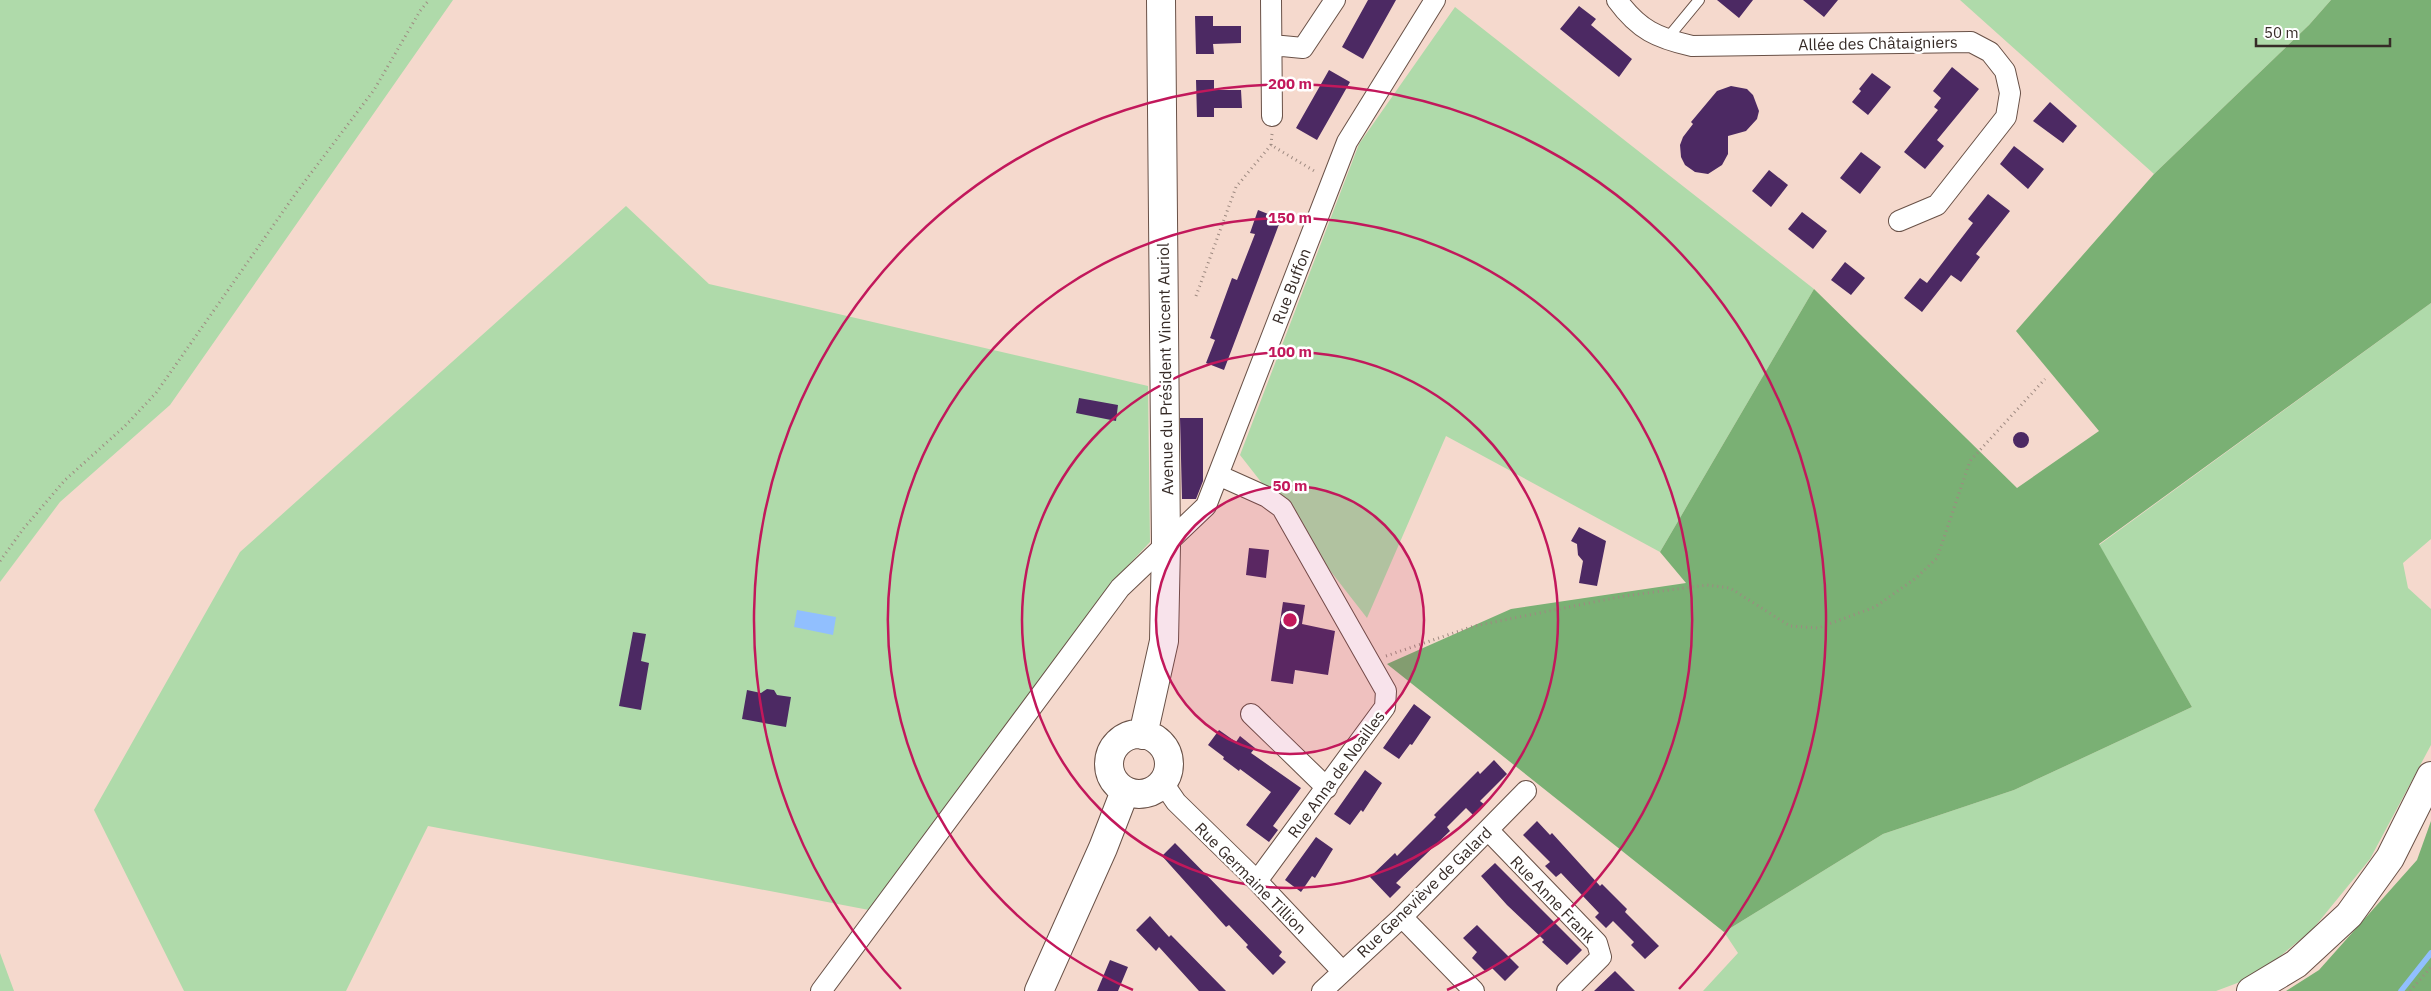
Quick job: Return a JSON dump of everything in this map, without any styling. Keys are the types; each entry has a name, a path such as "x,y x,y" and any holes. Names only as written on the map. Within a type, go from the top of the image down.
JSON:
{"main road":[{"name":"Avenue du Président Vincent Auriol","path":"1143,735 1164,641 1166,545 1161,0"},
{"path":"1135,735 1143,735 1159,742 1165,749 1169,766 1163,783 1150,792 1133,794 1125,791 1114,780 1110,772 1111,755 1120,742 1135,735"},
{"path":"2251,991 2296,964 2349,915 2390,858 2431,776"},
{"path":"1039,991 1103,848 1125,791"}],"street":[{"path":"1272,0 1272,116"},
{"path":"1272,45 1303,48 1335,0"},
{"name":"Allée des Châtaigniers","path":"1617,0 1634,21 1651,34 1666,40 1692,46 1971,42 1990,52 2005,71 2010,93 2006,117 1937,205 1899,221"},
{"name":"Rue Buffon","path":"821,991 1120,588 1153,554 1166,545 1206,506 1347,142 1433,2"},
{"name":"Rue Anna de Noailles","path":"1218,475 1267,497 1282,508 1386,691 1386,707 1257,881"},
{"path":"1251,714 1327,788"},
{"name":"Rue Germaine Tillion","path":"1163,783 1176,802 1257,881 1342,971"},
{"name":"Rue Geneviève de Galard","path":"1322,991 1402,917 1526,791"},
{"name":"Rue Anne Frank","path":"1488,830 1597,943 1602,957 1567,991"},
{"path":"1402,917 1474,991"}],"lane":[{"path":"1666,40 1700,0"}],"path":[{"path":"0,561 24,528 64,480 125,426 156,393 296,193 374,90 420,11 430,0"},
{"path":"1196,296 1236,187 1271,145 1272,116"},
{"path":"1271,145 1331,182"},
{"path":"1370,661 1419,647 1474,626 1624,596 1707,585 1730,588 1790,626 1818,628 1876,607 1916,578 1937,558 1970,461 2045,379"},
{"path":"2410,991 2431,967"}],"green space":[{"path":"0,0 453,0 170,405 60,502 0,582"},
{"path":"1960,0 2331,0 2309,25 2154,174"},
{"path":"2331,0 2431,0 2431,303 2099,544 2192,707 2014,790 1883,834 1724,932 1387,664 1511,609 1686,583 1660,552 1814,289 2017,488 2099,431 2016,331 2154,174 2309,25"},
{"path":"1455,7 1814,289 1660,552 1446,436 1367,618 1240,455 1359,144"},
{"path":"626,206 709,284 1148,386 1150,542 1110,585 869,910 428,826 346,991 184,991 94,810 240,552"},
{"path":"2431,303 2431,539 2403,563 2408,588 2431,609 2431,745 2370,859 2312,930 2256,976 2216,991 1703,991 1738,953 1724,932 1883,834 2014,790 2192,707 2099,545"},
{"path":"2431,821 2431,991 2286,991 2319,970 2417,860"},
{"path":"0,953 14,991 0,991"}],"water":[{"path":"797,610 836,617 833,635 794,627"}],"building":[{"path":"1368,0 1396,0 1363,59 1342,47"},
{"path":"1717,0 1753,0 1739,18"},
{"path":"1803,0 1838,0 1824,17"},
{"path":"1579,6 1596,19 1591,25 1632,59 1619,77 1560,29"},
{"path":"1195,16 1213,16 1213,26 1241,26 1241,43 1213,44 1214,54 1196,54"},
{"path":"1952,67 1979,89 1937,140 1944,146 1925,169 1904,152 1938,110 1934,107 1941,98 1933,91"},
{"path":"1329,70 1350,82 1317,140 1296,128"},
{"path":"1872,73 1891,87 1868,115 1852,102 1861,91 1859,89"},
{"path":"1196,80 1214,80 1214,90 1241,90 1242,108 1214,108 1214,117 1197,117"},
{"path":"1731,86 1747,89 1753,95 1759,111 1757,119 1746,131 1728,136 1728,154 1722,165 1708,174 1695,172 1685,165 1681,157 1680,145 1683,137 1693,124 1691,122 1717,91"},
{"path":"2050,102 2077,126 2063,143 2033,121"},
{"path":"2014,146 2044,169 2028,189 2000,164"},
{"path":"1861,152 1881,167 1860,194 1840,178"},
{"path":"1769,170 1788,185 1771,207 1752,191"},
{"path":"1988,194 2010,211 1976,254 1980,257 1961,282 1951,275 1922,312 1904,298 1920,278 1927,283 1973,223 1968,219"},
{"path":"1258,210 1281,219 1224,370 1206,363 1215,340 1210,338 1232,278 1237,280 1255,234 1250,233"},
{"path":"1802,212 1827,231 1813,249 1788,229"},
{"path":"1845,262 1865,278 1851,295 1831,280"},
{"path":"1079,398 1118,405 1116,421 1076,413"},
{"path":"1180,418 1203,418 1203,481 1196,499 1182,499"},
{"path":"2021,432 2027,434 2029,440 2027,446 2021,448 2015,446 2013,440 2015,434"},
{"path":"1579,527 1606,541 1597,586 1579,583 1583,561 1578,555 1577,544 1571,541"},
{"path":"1249,548 1269,550 1266,578 1246,575"},
{"path":"1283,602 1305,605 1302,624 1335,631 1328,675 1295,670 1293,684 1271,681"},
{"path":"633,632 646,634 641,661 649,663 641,710 619,706"},
{"path":"767,689 774,690 777,695 791,697 786,727 742,719 747,690 761,693"},
{"path":"1414,704 1431,717 1412,745 1410,744 1399,759 1383,748"},
{"path":"1219,730 1236,742 1240,736 1255,748 1251,753 1301,788 1273,826 1278,830 1269,842 1246,825 1271,792 1240,769 1239,771 1208,745"},
{"path":"1494,760 1507,774 1480,801 1485,805 1474,816 1466,808 1447,827 1450,831 1396,883 1401,887 1390,898 1370,877 1395,853 1397,856 1478,771 1480,774"},
{"path":"1365,770 1382,783 1363,812 1361,810 1350,825 1334,814"},
{"path":"1537,821 1550,835 1552,833 1600,886 1602,884 1627,909 1625,912 1659,946 1645,959 1631,945 1634,942 1613,921 1606,928 1595,917 1599,913 1561,873 1556,877 1545,866 1550,862 1523,835"},
{"path":"1316,837 1333,849 1315,878 1312,876 1301,892 1285,880"},
{"path":"1175,843 1282,952 1279,956 1286,962 1273,975 1246,947 1248,945 1229,925 1226,927 1162,856"},
{"path":"1495,863 1582,950 1567,965 1542,942 1544,940 1507,905 1481,876"},
{"path":"1150,916 1169,937 1171,935 1226,991 1199,991 1159,947 1156,951 1136,930"},
{"path":"1477,925 1519,967 1505,981 1491,967 1486,972 1472,958 1477,952 1463,938"},
{"path":"1110,960 1128,967 1118,991 1097,991"},
{"path":"1615,971 1635,991 1594,991"}],"waterway":[{"path":"2401,991 2431,953"}]}
